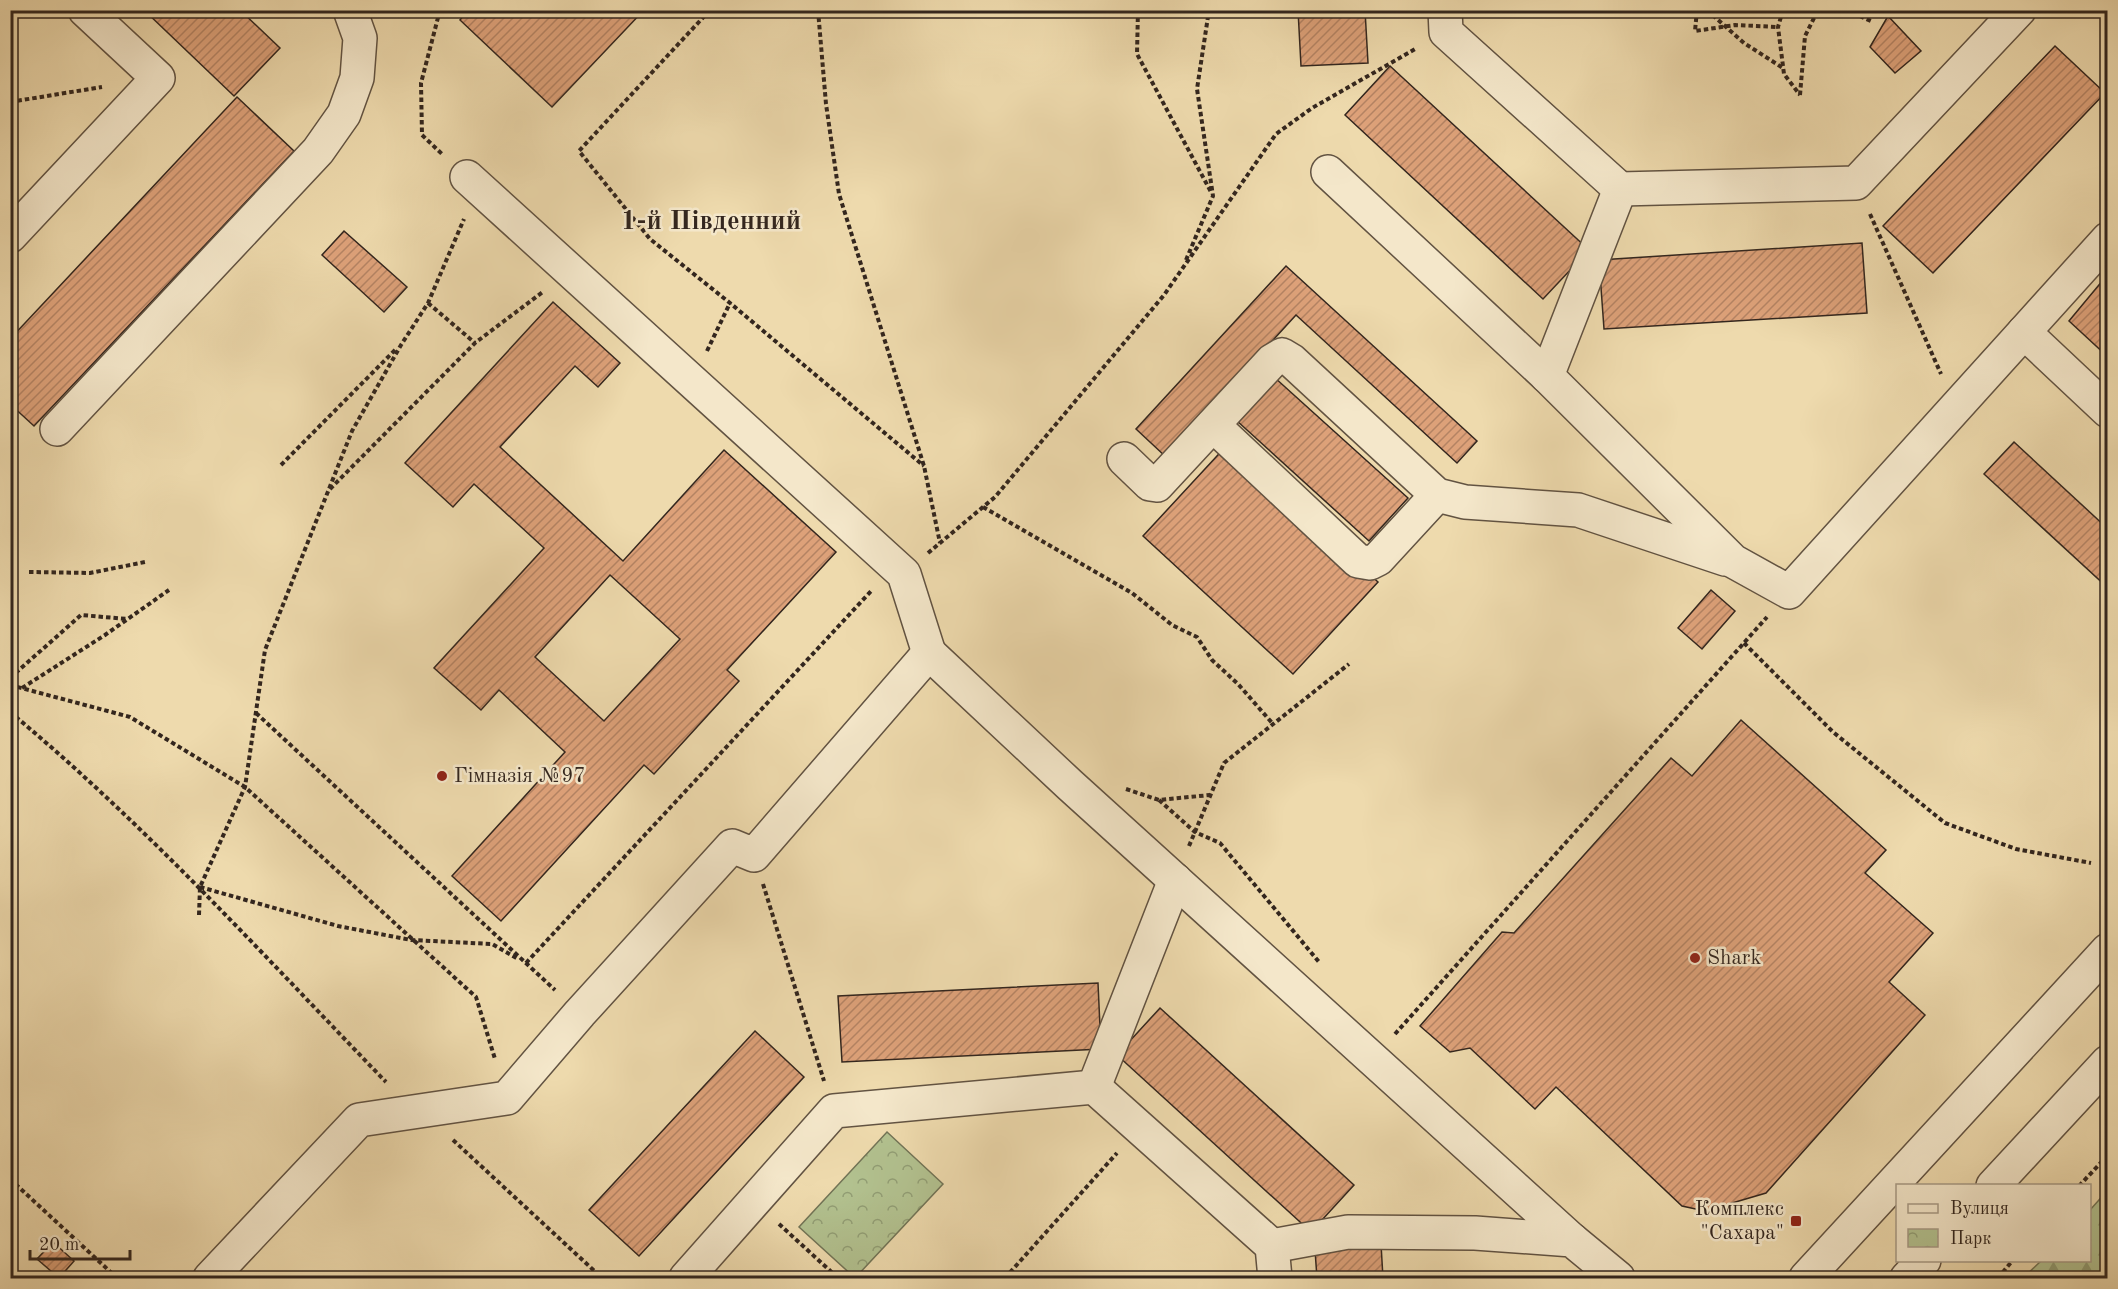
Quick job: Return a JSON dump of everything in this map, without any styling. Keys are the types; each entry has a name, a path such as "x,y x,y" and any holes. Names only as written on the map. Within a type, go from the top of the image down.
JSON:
{"street":[{"path":"10,236 158,78 85,10"},
{"path":"57,429 318,151 344,114 357,78 360,38 350,10"},
{"path":"1446,21 1620,189 1856,183 2019,10"},
{"path":"1328,172 1547,376 1733,561"},
{"path":"467,177 904,574 929,654 1372,1059 1572,1240 1618,1278"},
{"path":"1547,376 1620,189"},
{"path":"1124,459 1150,484 1157,485 1272,361 1282,355 1292,361 1437,495 1465,502 1578,510 1733,561 1789,592 2108,239"},
{"path":"2024,332 2108,411"},
{"path":"1213,425 1358,561 1370,563 1378,559 1437,495"},
{"path":"210,1278 359,1120 507,1098 580,1013 732,846 754,855 929,654"},
{"path":"1094,1088 1175,880"},
{"path":"1806,1278 2108,950"},
{"path":"1994,1184 2108,1062"},
{"path":"686,1278 834,1112 1094,1088 1272,1246 1275,1278"},
{"path":"1272,1246 1348,1232 1475,1233 1572,1240"},
{"path":"1907,1278 1922,1262"}],"path":[{"path":"199,915 200,887 245,787 265,650 352,431 400,345 428,303 466,213 467,177 422,135 421,83 440,10"},
{"path":"710,10 579,151 650,239 924,466"},
{"path":"818,10 826,104 839,194 924,466 940,543"},
{"path":"1138,10 1137,54 1214,196"},
{"path":"1184,267 1214,196 1197,89 1209,10"},
{"path":"1697,10 1695,31 1735,25 1778,27"},
{"path":"1707,10 1744,43 1783,68"},
{"path":"1783,10 1778,27 1784,74 1800,95 1805,36 1818,10"},
{"path":"1846,10 1871,21"},
{"path":"526,963 873,588 904,574 995,497 1164,295 1276,134 1311,108 1446,21"},
{"path":"10,102 158,78"},
{"path":"1856,183 1956,407"},
{"path":"327,492 476,343 548,288"},
{"path":"428,303 476,343"},
{"path":"281,465 400,345"},
{"path":"983,507 1132,593 1172,625 1197,637 1212,660 1238,684 1273,724"},
{"path":"29,572 90,573 145,562"},
{"path":"21,689 169,590"},
{"path":"1372,1059 1789,592"},
{"path":"10,678 81,615 128,619"},
{"path":"1744,643 1833,732 1945,823 2016,849 2091,863"},
{"path":"1175,880 1224,763 1349,664"},
{"path":"10,686 130,717 245,787 476,997 507,1098"},
{"path":"10,712 69,761 200,887 338,926 411,940 492,944 526,963"},
{"path":"256,713 580,1013"},
{"path":"1070,785 1104,781 1159,800 1194,832 1220,843 1320,963"},
{"path":"1159,800 1210,795"},
{"path":"754,855 834,1112"},
{"path":"1005,1278 1139,1128"},
{"path":"2080,1184 2108,1155"},
{"path":"10,1179 117,1278"},
{"path":"755,1202 838,1278"},
{"path":"1998,1278 2011,1262"}],"green space":[{"path":"887,1132 943,1184 855,1278 799,1227"},
{"path":"2107,1191 2107,1278 2023,1278 2040,1262 2091,1262 2091,1209"}],"building":[{"path":"144,10 240,10 280,48 234,96"},
{"path":"468,10 644,10 552,107 460,20"},
{"path":"1298,10 1365,10 1368,63 1301,66"},
{"path":"1888,16 1921,51 1895,73 1870,47"},
{"path":"2055,46 2105,93 1933,273 1883,226"},
{"path":"1390,66 1589,250 1543,299 1345,115"},
{"path":"237,97 294,151 34,426 10,404 10,339"},
{"path":"344,231 407,287 384,312 322,255"},
{"path":"1862,243 1867,313 1604,329 1599,260"},
{"path":"1286,266 1477,441 1457,463 1296,315 1166,457 1136,429"},
{"path":"2108,274 2108,357 2069,321"},
{"path":"553,302 620,363 598,387 575,366 500,447 623,561 724,450 836,552 727,670 739,681 654,774 644,765 501,921 452,876 565,752 499,690 481,710 434,668 544,548 474,484 453,507 405,463","holes":["610,575 680,639 604,721 535,657"]},
{"path":"1274,377 1408,498 1369,541 1236,420"},
{"path":"2014,442 2108,529 2108,588 1984,474"},
{"path":"1228,444 1378,582 1293,674 1143,536"},
{"path":"1711,590 1735,611 1702,649 1678,628"},
{"name":"Shark","path":"1741,720 1886,850 1865,873 1933,933 1889,982 1925,1015 1766,1193 1705,1211 1682,1206 1556,1087 1535,1109 1470,1048 1450,1052 1420,1026 1502,932 1514,933 1671,758 1692,776"},
{"path":"1098,983 1101,1049 842,1062 838,996"},
{"path":"1160,1008 1354,1185 1311,1232 1117,1055"},
{"path":"755,1031 804,1077 639,1256 589,1210"},
{"path":"53,1242 74,1261 59,1278 37,1259"},
{"path":"1381,1244 1383,1278 1317,1278 1315,1250"}],"place":[{"name":"Гімназія №97","path":"442,776"},
{"name":"Shark","path":"1695,958"},
{"name":"Комплекс \"Сахара\"","path":"1796,1221"}],"district":[{"name":"1-й Південний","path":"711,221"}]}
